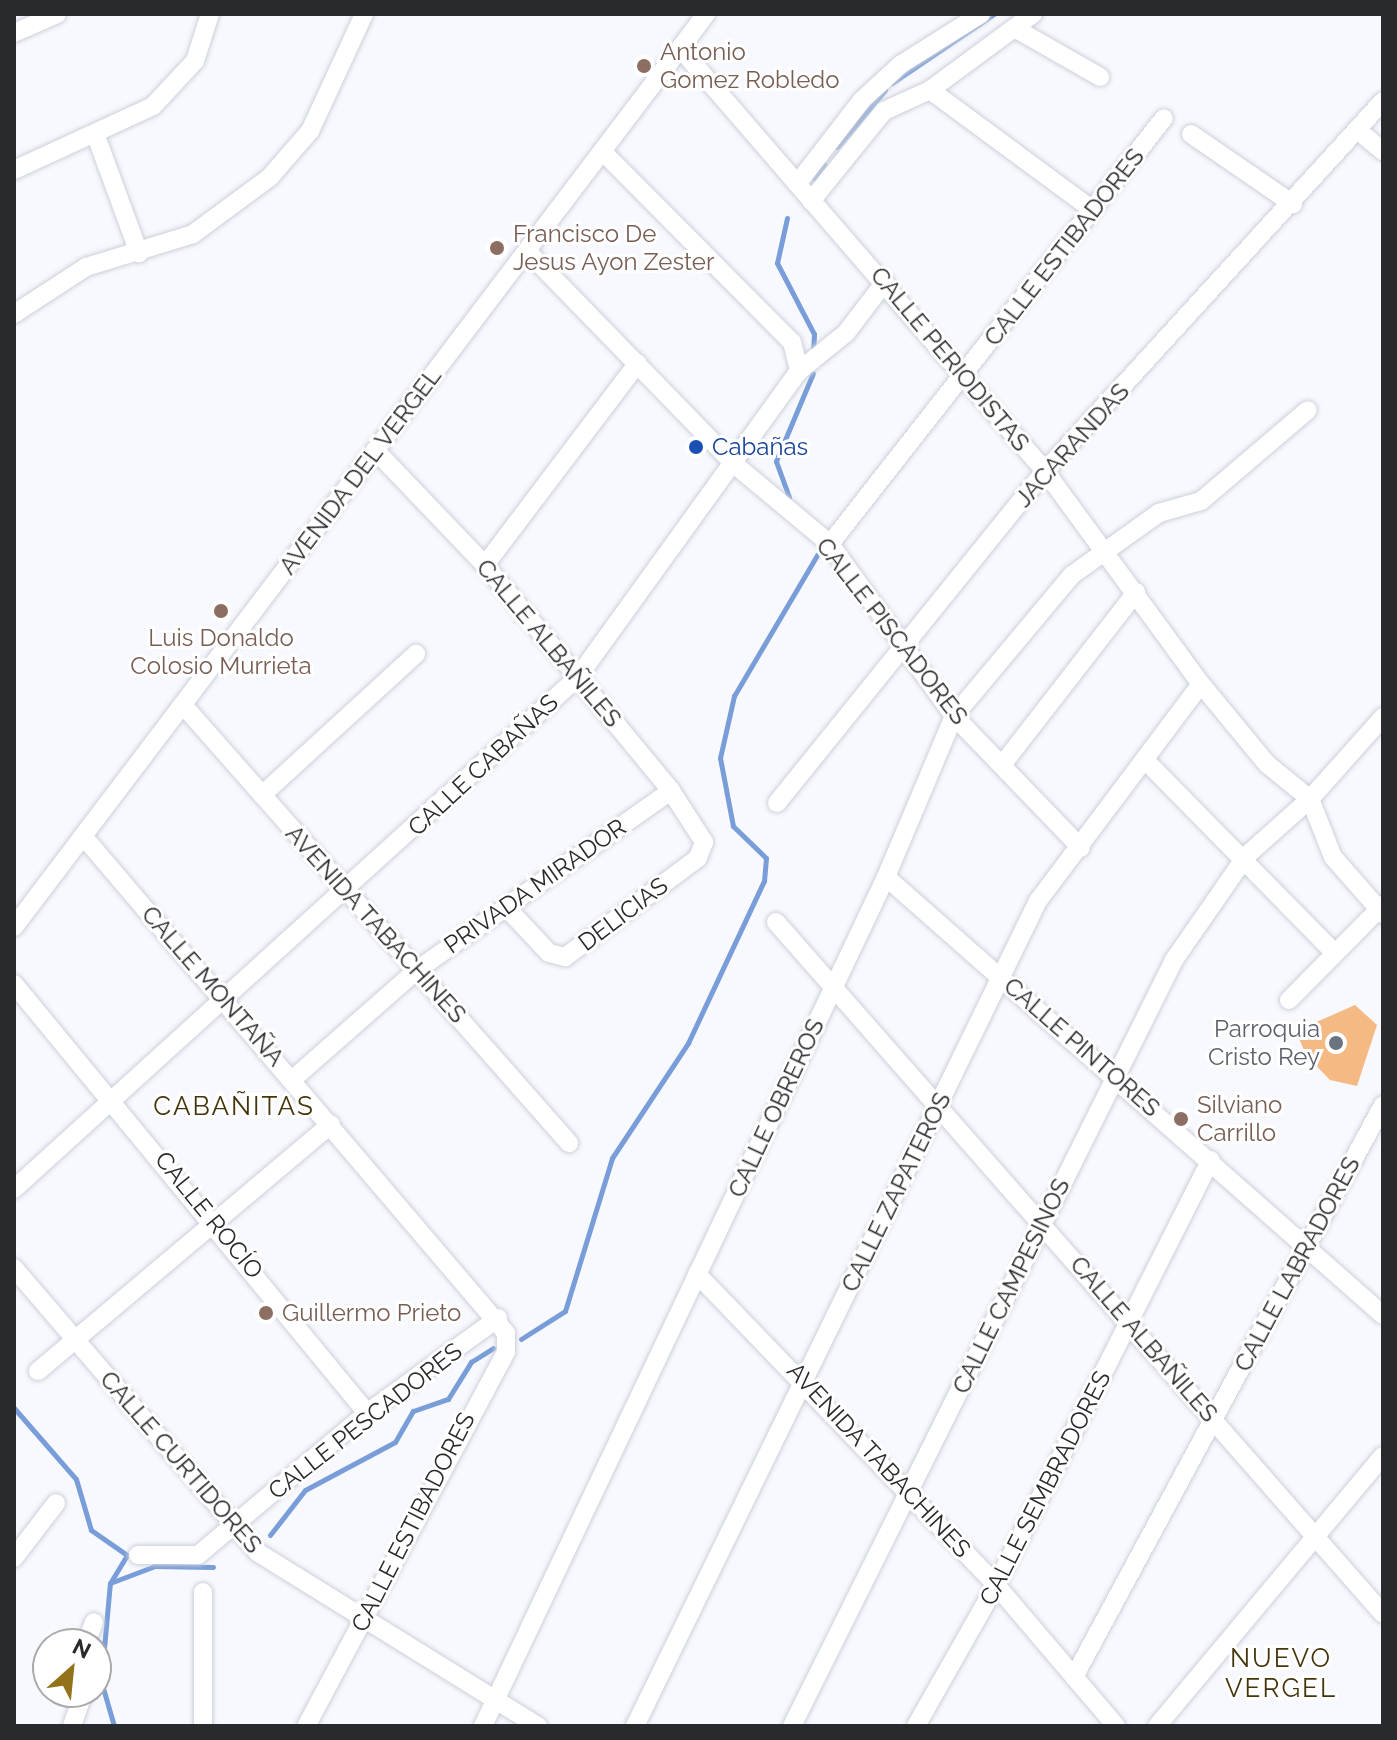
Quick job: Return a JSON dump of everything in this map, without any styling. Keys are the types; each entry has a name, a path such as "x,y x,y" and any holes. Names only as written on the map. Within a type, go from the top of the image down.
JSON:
{"street":[{"path":"14,33 57,14"},
{"path":"14,170 96,136 153,106 195,61 210,14"},
{"path":"14,314 86,267 193,234 270,177 310,131 364,14"},
{"name":"AVENIDA DEL VERGEL","path":"14,927 706,14"},
{"path":"797,184 862,100 900,65 981,14"},
{"path":"811,201 884,111 930,90 1033,14"},
{"path":"1016,29 1100,77"},
{"name":"CALLE PERIODISTAS","path":"680,48 1045,471 1201,684 1267,764 1310,799"},
{"path":"930,90 1093,210"},
{"name":"JACARANDAS","path":"777,803 1045,471 1360,132 1383,101"},
{"name":"CALLE ESTIBADORES","path":"830,544 1164,118"},
{"path":"1360,132 1383,151"},
{"path":"1191,134 1293,204"},
{"path":"96,136 139,253"},
{"path":"602,151 792,342 799,371"},
{"name":"CALLE PISCADORES","path":"527,251 734,464 830,544 908,644 954,716 1081,848"},
{"name":"CALLE CABAÑAS","path":"14,1189 117,1103 578,677 799,371 846,333 885,282"},
{"path":"485,565 638,363"},
{"name":"CALLE OBREROS","path":"483,1726 886,877 954,716 1072,575 1159,513 1201,501 1308,410"},
{"name":"CALLE ALBAÑILES","path":"375,450 485,565 578,677 671,791 704,849"},
{"path":"1002,765 1136,592"},
{"path":"262,795 416,654"},
{"name":"CALLE ZAPATEROS","path":"635,1726 1038,901 1081,848 1201,684"},
{"name":"AVENIDA TABACHINES","path":"183,705 569,1143"},
{"name":"CALLE CAMPESINOS","path":"792,1726 1174,960 1246,856 1310,799 1383,717"},
{"path":"1145,760 1246,856 1334,952"},
{"name":"PRIVADA MIRADOR","path":"293,1079 417,970 671,791"},
{"path":"1289,1000 1334,952 1381,910 1333,857 1310,799"},
{"name":"CALLE MONTAÑA","path":"83,836 498,1318"},
{"name":"DELICIAS","path":"506,907 549,953 565,957 704,849"},
{"name":"CALLE PINTORES","path":"886,877 1308,1244 1383,1315"},
{"name":"CALLE ALBAÑILES","path":"776,922 836,983 1383,1614"},
{"name":"CALLE ROCÍO","path":"14,984 215,1221 367,1413"},
{"name":"CALLE LABRADORES","path":"1074,1677 1383,1105"},
{"path":"38,1371 331,1124"},
{"name":"CALLE SEMBRADORES","path":"916,1726 996,1585 1211,1160"},
{"name":"CALLE CURTIDORES","path":"14,1268 257,1552 538,1726"},
{"name":"AVENIDA TABACHINES","path":"697,1274 805,1379 909,1491 996,1585 1116,1726"},
{"name":"CALLE ESTIBADORES","path":"306,1726 506,1352 498,1318"},
{"name":"CALLE PESCADORES","path":"138,1555 198,1555 367,1413 498,1318"},
{"path":"1157,1726 1383,1456"},
{"path":"14,1558 56,1503"},
{"path":"203,1592 203,1726"},
{"path":"92,1628 94,1622"}],"building":[{"name":"Parroquia Cristo Rey","path":"1355,1005 1377,1025 1357,1086 1330,1080 1306,1055 1296,1031"}],"waterway":[{"path":"892,83 994,14"},
{"path":"837,147 885,90"},
{"path":"814,178 824,164"},
{"path":"787,218 777,263 814,334 813,354"},
{"path":"789,497 776,461 813,373"},
{"path":"521,1339 565,1311 612,1158 688,1043 764,881 766,858 733,826 720,758 734,696 817,555"},
{"path":"270,1535 305,1490 395,1442 413,1411 448,1399 471,1362 493,1348"},
{"path":"14,1408 76,1479 91,1530 127,1555 111,1582"},
{"path":"114,1726 101,1681 110,1583 155,1566 213,1567"}],"place":[{"name":"Antonio Gomez Robledo","path":"644,66"},
{"name":"Francisco De Jesus Ayon Zester","path":"497,248"},
{"name":"Cabañas","path":"696,447"},
{"name":"Luis Donaldo Colosio Murrieta","path":"221,611"},
{"name":"Parroquia Cristo Rey","path":"1336,1043"},
{"name":"Silviano Carrillo","path":"1181,1119"},
{"name":"Guillermo Prieto","path":"266,1313"}],"district":[{"name":"CABAÑITAS","path":"234,1107"},
{"name":"NUEVO VERGEL","path":"1281,1674"}]}
